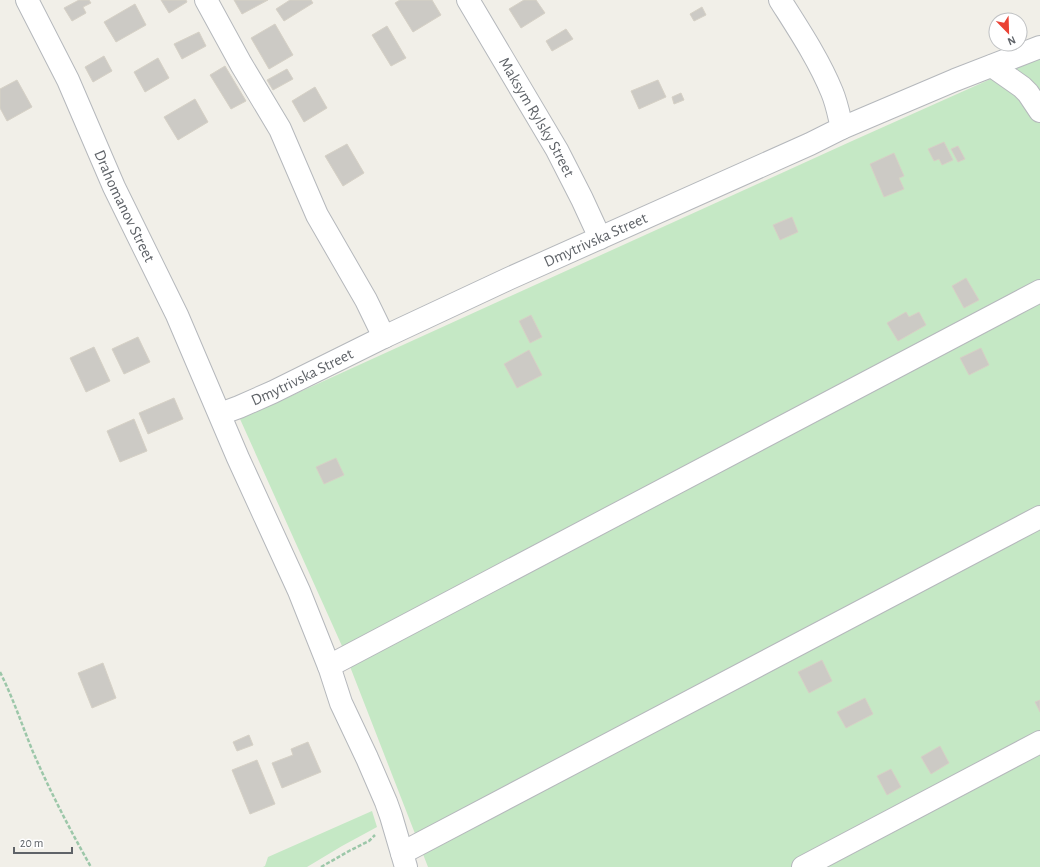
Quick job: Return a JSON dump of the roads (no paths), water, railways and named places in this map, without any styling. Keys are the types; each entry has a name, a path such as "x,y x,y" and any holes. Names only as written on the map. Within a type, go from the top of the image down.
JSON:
{"street":[{"name":"Drahomanov Street","path":"27,0 66,75 105,166 177,315 238,458 314,624 341,703 370,765 391,816 404,860"},
{"path":"206,0 241,64 280,129 317,215 369,306 384,337"},
{"name":"Maksym Rylsky Street","path":"468,0 557,150 600,238"},
{"path":"780,0 812,52 828,83 835,101 842,128"},
{"name":"Dmytrivska Street","path":"220,414 239,408 267,395 466,298 810,144 842,128 926,92 1040,47"},
{"path":"992,66 1022,87 1040,111"},
{"path":"329,666 1040,291"},
{"path":"404,860 1040,517"},
{"path":"803,867 1040,742"}]}
